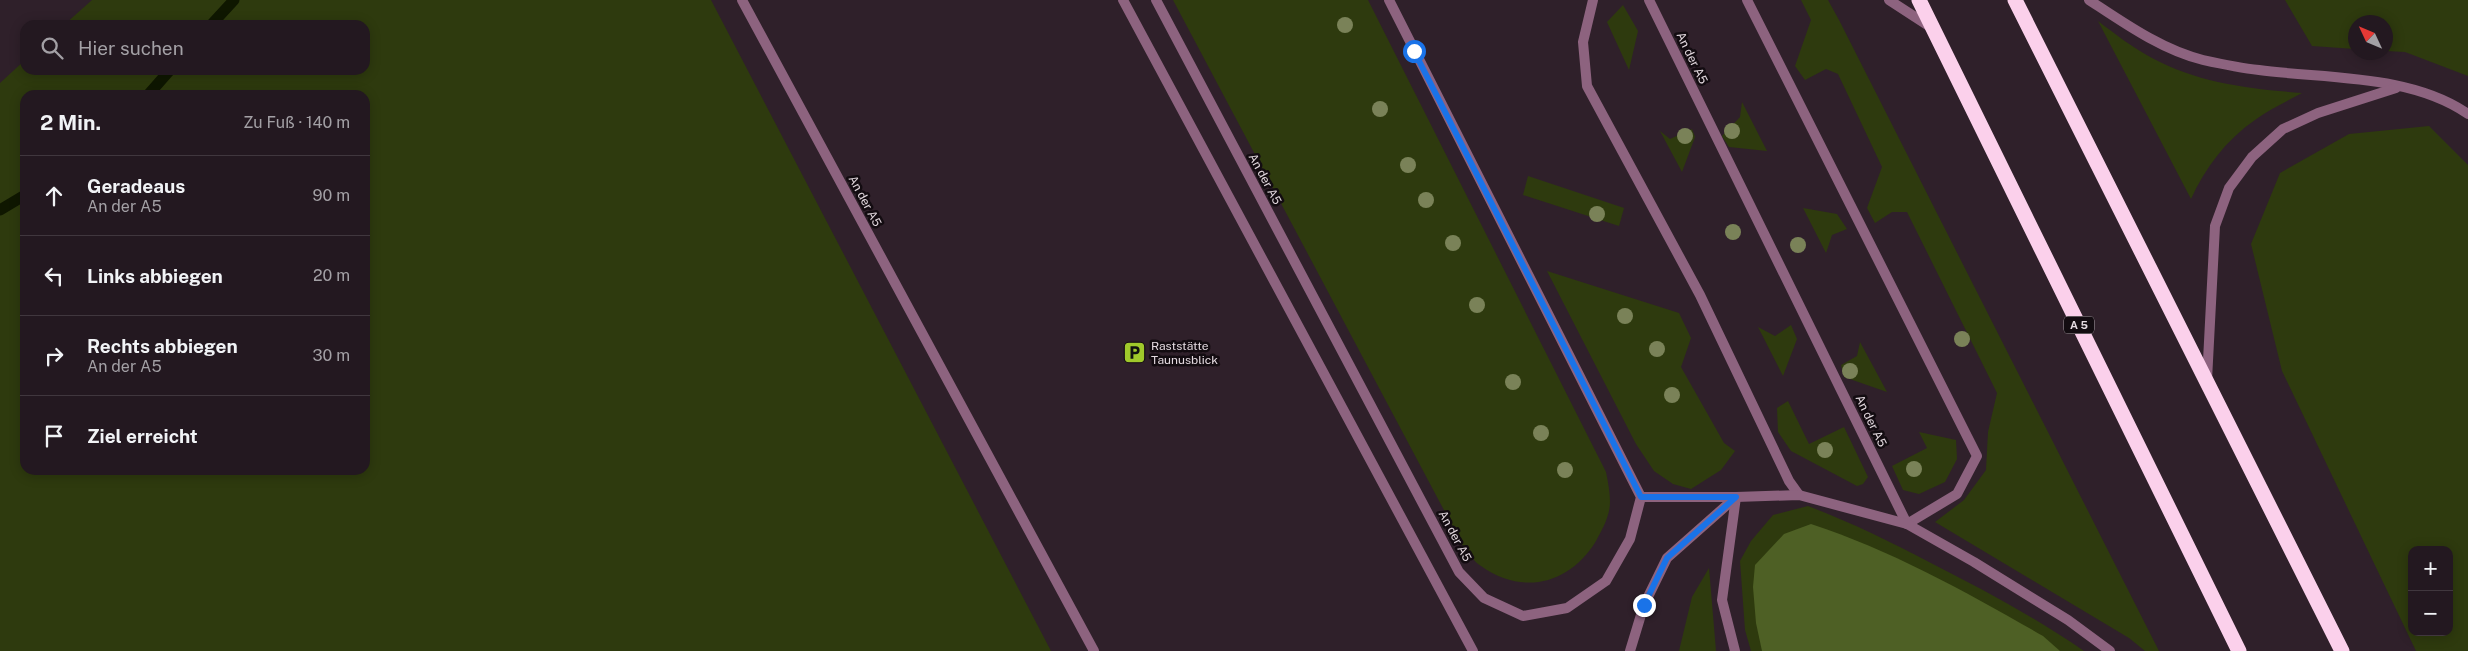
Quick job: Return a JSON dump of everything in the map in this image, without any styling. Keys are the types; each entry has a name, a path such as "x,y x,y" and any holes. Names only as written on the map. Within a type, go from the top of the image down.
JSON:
{"highway":[{"name":"A 5","path":"1919,0 2239,651"},
{"path":"2016,0 2342,651"}],"lane":[{"name":"An der A5","path":"742,0 1094,651"},
{"path":"1123,0 1473,651"},
{"name":"An der A5","path":"1156,0 1460,572 1484,598 1523,616 1567,608 1606,581 1630,539 1641,497"},
{"path":"1389,0 1641,497 1800,495 1907,524 1974,562 2068,620 2110,651"},
{"path":"1593,0 1583,42 1587,86 1700,295 1789,480 1800,495"},
{"name":"An der A5","path":"1649,0 1907,524"},
{"path":"1746,0 1977,456 1957,494 1907,524"},
{"path":"1888,0 1933,28"},
{"path":"2089,0 2159,43 2201,59 2258,70 2399,86 2451,102 2468,114"},
{"path":"2207,381 2215,226 2229,188 2252,157 2283,129 2318,113 2399,86"},
{"path":"1630,651 1644,605 1667,558 1736,497"},
{"path":"1735,651 1722,600 1736,497"}],"green space":[{"path":"92,0 711,0 1051,651 0,651 0,83 20,65 20,75 370,75 370,20 70,20"},
{"path":"1173,0 1368,0 1606,472 1610,498 1607,518 1596,541 1585,556 1573,567 1559,576 1544,581 1529,583 1513,581 1497,575 1478,564 1463,546"},
{"path":"1801,0 1828,0 1839,20 2159,651 2145,651 2129,638 1935,522 1964,500 1986,470 1988,432 1997,393 1907,212 1892,212 1875,223 1867,208 1882,167 1838,74 1826,69 1805,80 1795,66 1811,20"},
{"path":"2285,0 2468,0 2468,76 2405,52 2393,51 2393,15 2348,15 2348,49 2312,46"},
{"path":"1623,5 1638,31 1629,70 1607,22"},
{"path":"2098,21 2124,41 2170,67 2206,79 2244,87 2302,93 2261,116 2235,136 2217,155 2191,199"},
{"path":"1742,102 1767,151 1729,147 1722,136 1740,117"},
{"path":"2429,126 2468,165 2468,651 2416,651 2409,636 2453,636 2453,546 2408,546 2408,634 2282,371 2251,244 2280,173 2349,134"},
{"path":"1692,129 1695,137 1682,172 1660,131 1670,139"},
{"path":"1528,176 1624,208 1619,226 1523,195"},
{"path":"1803,208 1837,214 1847,229 1832,235 1826,253"},
{"path":"1547,271 1679,313 1691,338 1681,367 1724,443 1735,451 1721,470 1691,489 1673,484 1654,471 1636,444"},
{"path":"1791,325 1797,339 1783,376 1758,327 1775,336"},
{"path":"1860,342 1887,392 1844,377 1841,365 1857,356"},
{"path":"1788,401 1809,444 1844,427 1868,477 1863,484 1857,486 1791,451 1778,432 1777,408"},
{"path":"1919,432 1956,440 1957,459 1945,482 1919,494 1903,490 1892,466 1927,448"},
{"path":"1808,506 1869,532 1969,583 2027,615 2084,651 1751,651 1745,630 1740,561 1751,541 1773,515"},
{"path":"1811,524 1871,547 1930,574 2043,636 2060,651 1762,651 1756,623 1753,587 1755,565 1784,534"},
{"path":"1709,568 1716,651 1679,651 1692,597"}],"waterway":[{"path":"216,20 234,0"},
{"path":"152,90 166,75"},
{"path":"0,210 20,198"}],"place":[{"name":"Raststätte Taunusblick","path":"1135,353"}],"route":[{"path":"1414,51 1641,497 1736,497 1667,558 1644,605"}]}
